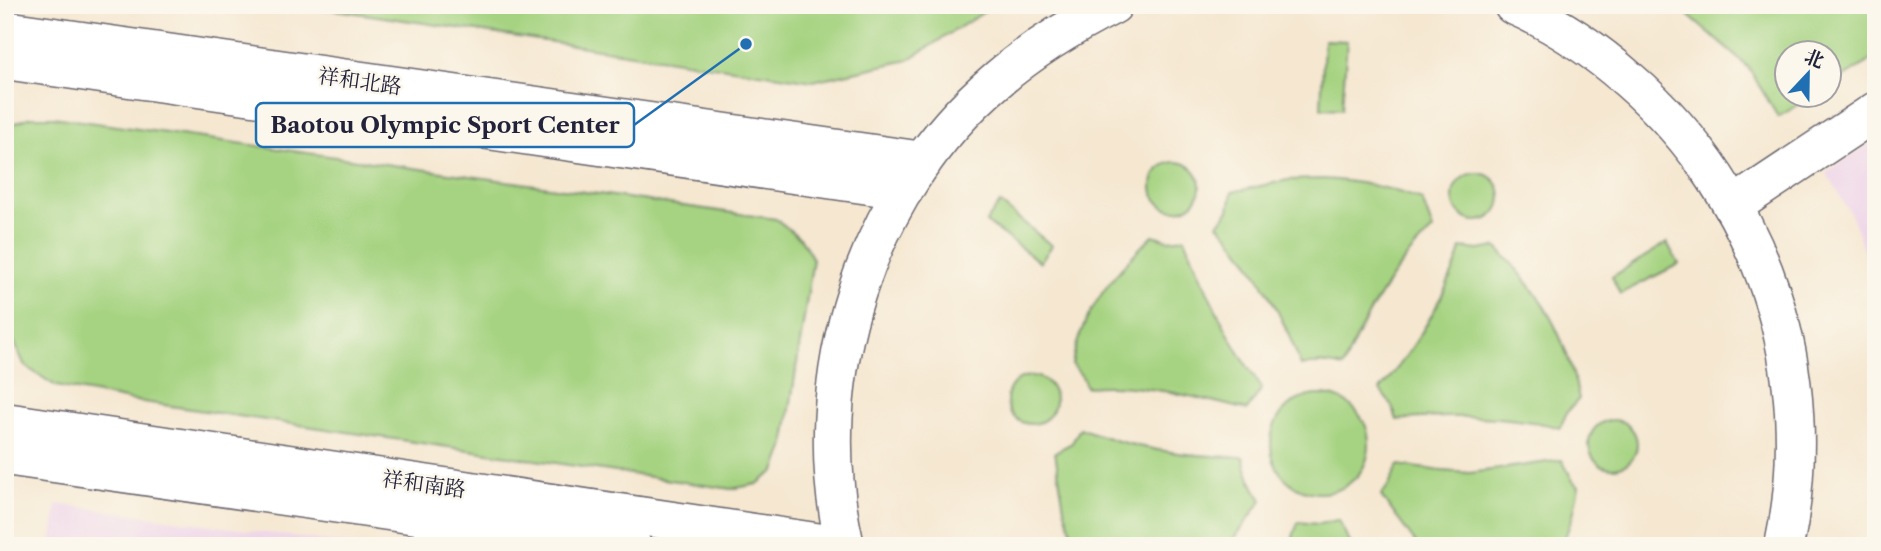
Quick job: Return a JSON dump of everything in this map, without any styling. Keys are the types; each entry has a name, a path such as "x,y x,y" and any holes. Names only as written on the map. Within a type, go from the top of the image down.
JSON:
{"street":[{"path":"844,546 834,478 836,379 845,331 859,283 878,238 913,176 961,115 996,81 1035,50 1077,23 1113,5"},
{"path":"1513,5 1566,33 1608,61 1647,95 1682,132 1713,173 1733,206 1761,264 1778,312 1789,362 1795,412 1796,464 1791,514 1784,546"},
{"name":"祥和北路","path":"5,30 913,176"},
{"name":"祥和北路","path":"5,60 913,176"},
{"path":"1733,206 1876,111"},
{"name":"祥和南路","path":"5,422 844,546"},
{"name":"祥和南路","path":"5,456 632,546"}],"shaded area":[{"path":"1876,140 1876,290 1853,218 1826,172"},
{"path":"57,504 361,546 51,546"}],"green space":[{"path":"303,5 995,5 908,60 813,81"},
{"path":"1676,5 1876,5 1876,57 1842,78 1842,38 1772,38 1772,107 1748,67"},
{"path":"1324,40 1347,41 1342,109 1321,108"},
{"path":"1773,108 1793,108 1778,117"},
{"path":"30,117 53,117 776,219 801,239 813,259 784,448 775,471 757,484 731,489 130,400 56,386 25,366 13,340 5,240 5,134 8,126"},
{"path":"1176,162 1193,169 1200,186 1193,203 1176,210 1159,203 1152,186 1159,169"},
{"path":"1477,173 1494,180 1501,197 1494,214 1477,221 1460,214 1453,197 1460,180"},
{"path":"1324,179 1373,185 1422,200 1433,230 1405,259 1381,294 1343,367 1322,363 1301,366 1267,290 1244,255 1218,224 1229,210 1232,192 1288,180"},
{"path":"1000,203 1052,246 1040,262 986,222"},
{"path":"1153,235 1168,240 1185,238 1219,316 1262,388 1247,410 1147,389 1086,387 1083,378 1072,364 1083,327 1102,294 1113,278"},
{"path":"1667,243 1679,264 1620,294 1612,277"},
{"path":"1496,247 1527,281 1550,316 1567,355 1579,399 1567,412 1560,428 1487,417 1397,420 1392,406 1380,390 1430,319 1454,271 1461,248 1479,250"},
{"path":"1031,376 1048,383 1055,400 1048,417 1031,424 1014,417 1007,400 1014,383"},
{"path":"1320,395 1339,399 1354,410 1365,425 1369,444 1365,463 1354,478 1339,489 1320,493 1301,489 1286,478 1275,463 1271,444 1275,425 1286,410 1301,399"},
{"path":"1613,420 1630,427 1637,444 1630,461 1613,468 1596,461 1589,444 1596,427"},
{"path":"1080,428 1160,450 1243,457 1250,479 1262,500 1229,546 1076,546 1064,508 1055,452 1072,443"},
{"path":"1562,460 1573,481 1579,486 1573,515 1562,546 1418,546 1381,496 1398,465 1470,473"},
{"path":"1338,520 1352,546 1290,546 1298,522 1318,524"}],"place":[{"name":"Baotou Olympic Sport Center","path":"746,44"}]}
